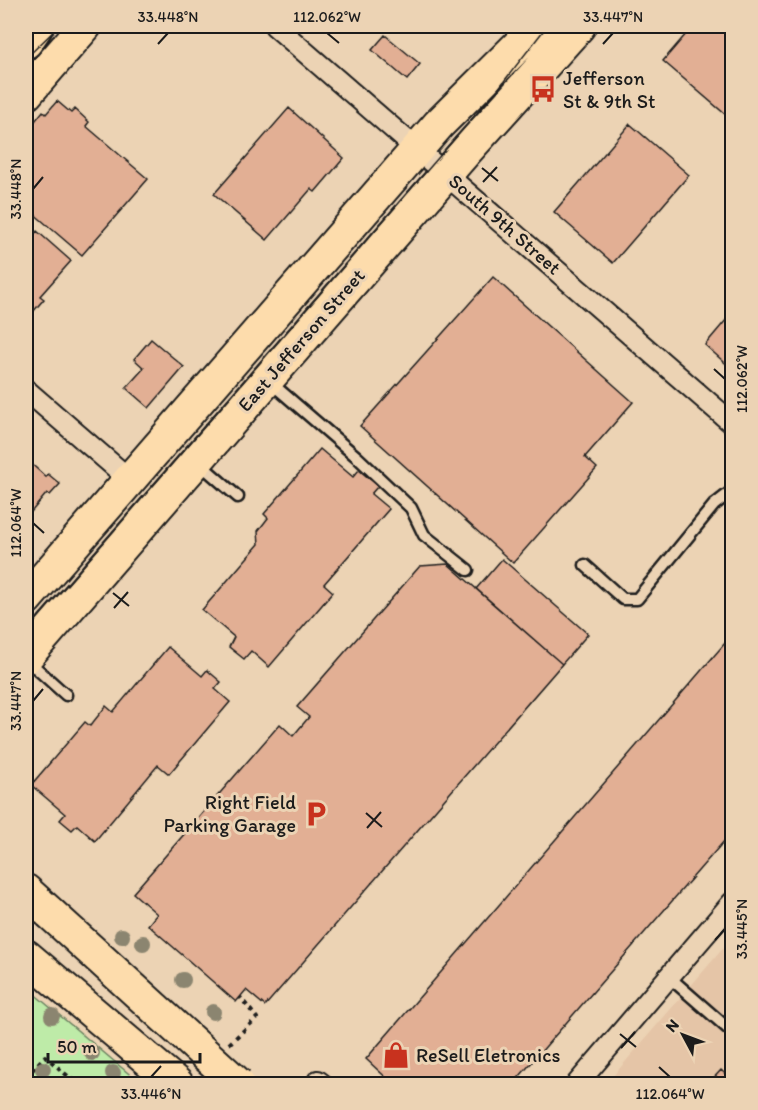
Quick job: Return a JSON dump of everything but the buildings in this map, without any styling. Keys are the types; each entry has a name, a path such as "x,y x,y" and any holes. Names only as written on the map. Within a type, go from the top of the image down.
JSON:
{"main road":[{"path":"26,42 37,26"},
{"path":"26,94 85,26"},
{"name":"East Jefferson Street","path":"439,124 473,74 512,26"},
{"name":"East Jefferson Street","path":"26,599 417,148 538,26"},
{"name":"East Jefferson Street","path":"26,658 447,173 579,26"},
{"path":"26,891 238,1084"},
{"path":"26,956 177,1084"}],"street":[{"name":"South 9th Street","path":"275,26 447,173 732,423"},
{"path":"26,390 129,479"},
{"path":"577,1084 732,903"}],"lane":[{"path":"267,380 365,464 411,508 424,535 468,570"},
{"path":"196,461 238,497"},
{"path":"585,565 623,599 637,598 714,505 732,491"},
{"path":"26,658 66,695"},
{"path":"669,977 732,1032"}],"path":[{"path":"26,1077 45,1056 77,1084"}],"shaded area":[{"path":"732,938 732,1084 606,1084 607,1083"}],"green space":[{"path":"26,987 141,1084 26,1084"}],"tram line":[{"path":"26,58 59,26"},
{"path":"26,632 498,89 547,26"}],"place":[{"name":"Jefferson St & 9th St","path":"543,89"},
{"name":"Right Field Parking Garage","path":"316,814"},
{"name":"ReSell Eletronics","path":"396,1055"}]}
